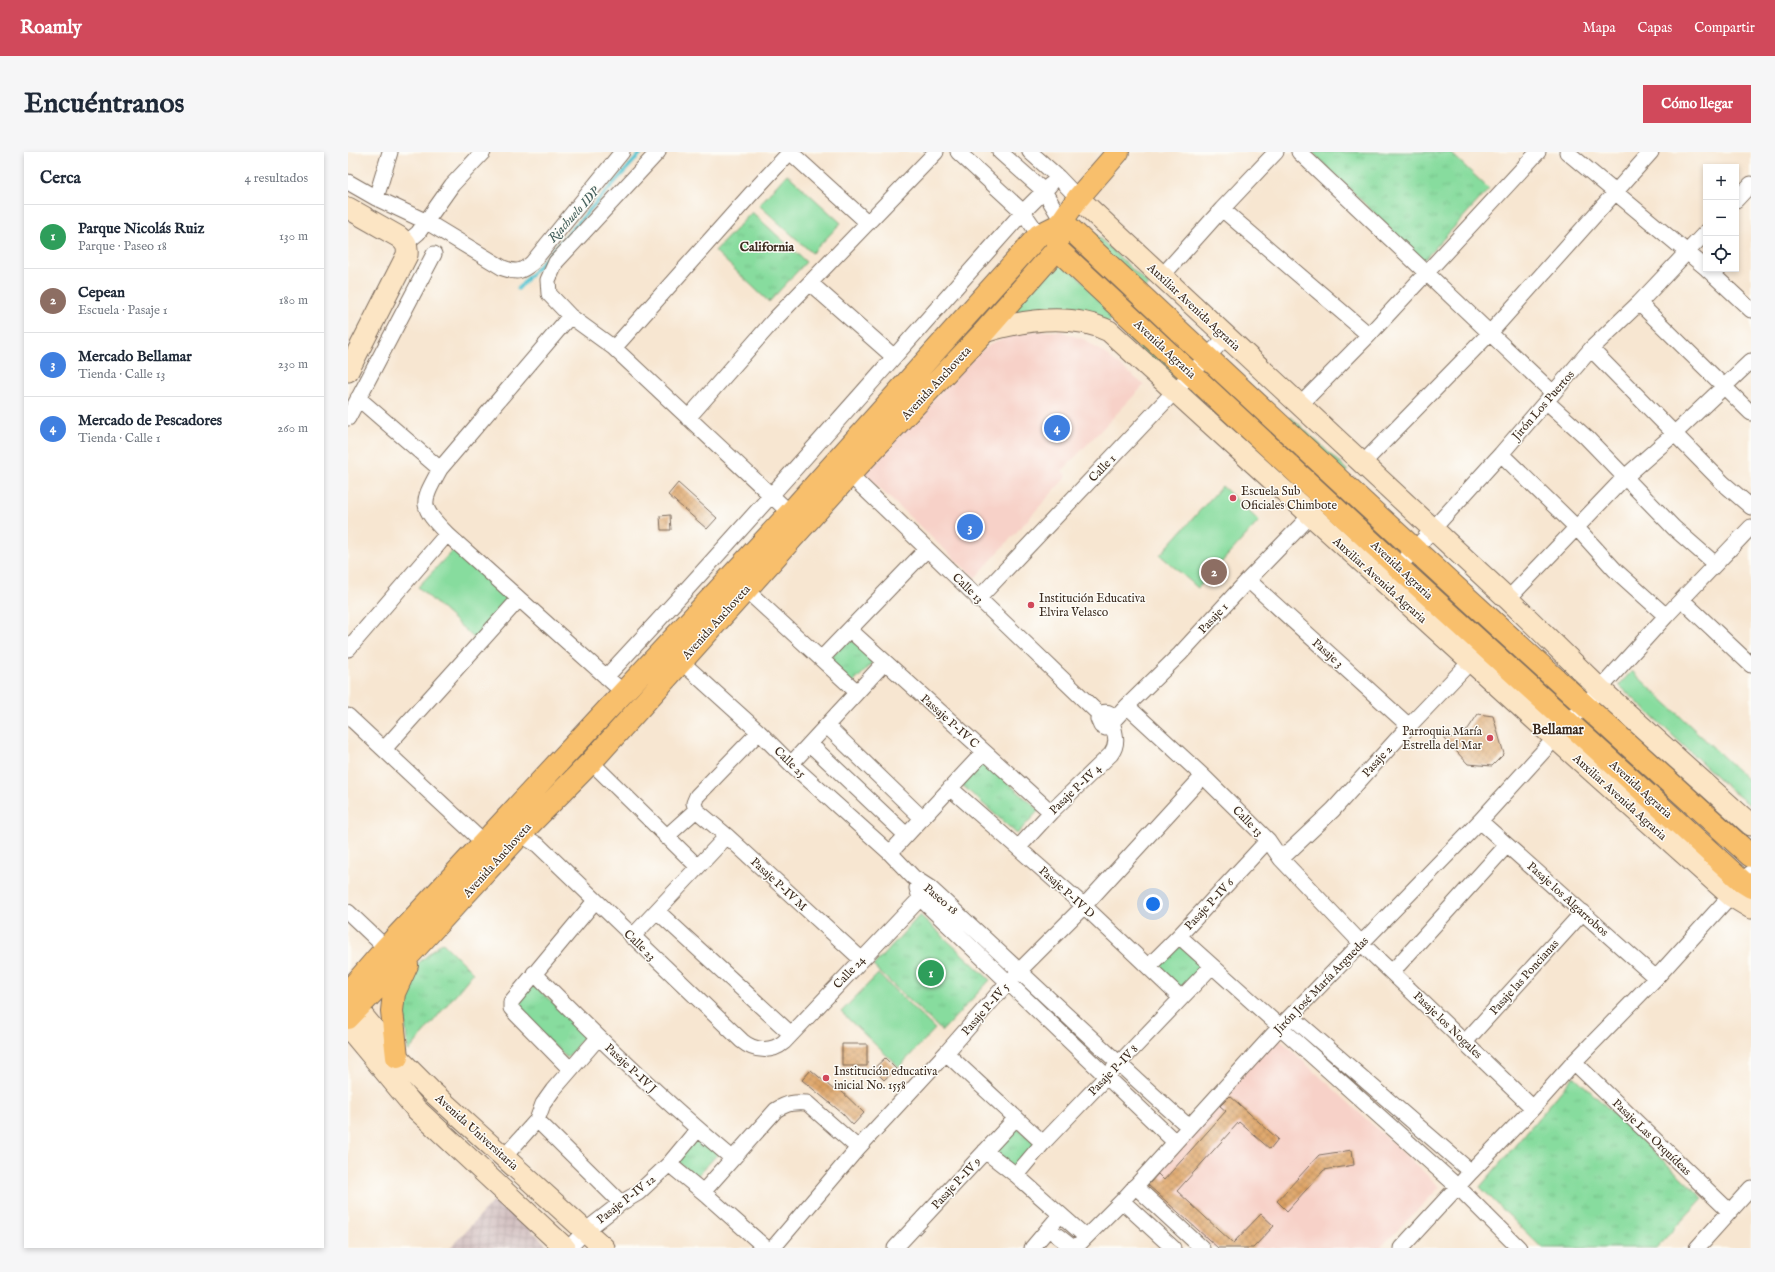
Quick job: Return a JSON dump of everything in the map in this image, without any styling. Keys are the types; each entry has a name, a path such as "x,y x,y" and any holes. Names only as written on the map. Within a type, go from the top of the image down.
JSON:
{"main road":[{"name":"Avenida Anchoveta","path":"350,1009 386,948 623,692 673,654 745,589 843,468 1118,152"},
{"path":"1053,228 1057,249"},
{"name":"Avenida Agraria","path":"1053,228 1206,357 1585,706 1751,856"},
{"name":"Avenida Anchoveta","path":"350,1009 413,951 520,834 591,762 673,654 790,513 843,468 984,332 1057,249"},
{"name":"Avenida Agraria","path":"1057,249 1398,566 1562,731 1744,884"},
{"path":"397,1057 392,1011 394,993 413,951"}],"street":[{"path":"376,198 390,152"},
{"path":"406,244 418,233 452,185 483,152"},
{"path":"348,182 376,198 426,222 503,268 514,272 524,270 532,263 622,152"},
{"path":"658,152 556,262 548,280 549,294 570,316 614,348 790,513"},
{"path":"614,348 790,152 868,223"},
{"path":"688,418 774,319 936,152"},
{"path":"958,152 1023,212 1053,228"},
{"path":"1000,152 1044,191 1053,228"},
{"path":"1030,152 1058,177 1078,198"},
{"path":"1162,276 1222,208 1276,152"},
{"path":"1299,152 1489,334 1550,397 1624,478 1674,528 1716,564"},
{"path":"1299,406 1369,334 1538,152"},
{"path":"1567,152 1703,265"},
{"path":"1362,464 1489,334 1651,152"},
{"path":"606,677 690,588 894,356 1023,212 1058,177"},
{"path":"1739,197 1751,184"},
{"name":"Auxiliar Avenida Agraria","path":"1078,198 1299,406 1508,599 1600,689 1751,825"},
{"path":"348,208 399,237 406,244 407,255 348,371"},
{"path":"1222,208 1369,334"},
{"name":"Jirón Los Puertos","path":"1385,583 1398,566 1501,454 1591,349 1639,303 1703,235"},
{"path":"348,418 434,254"},
{"path":"1711,272 1751,310"},
{"path":"810,282 894,356"},
{"path":"1639,303 1751,413"},
{"path":"570,316 440,469 426,494 426,509 447,534 623,692"},
{"name":"Auxiliar Avenida Agraria","path":"984,332 1019,324 1066,320 1099,326 1109,331 1310,516 1471,661 1562,731"},
{"name":"Calle 1","path":"978,599 1226,337"},
{"path":"1591,349 1723,483 1751,507"},
{"path":"1508,599 1624,478 1674,434 1751,361"},
{"path":"358,398 440,469"},
{"path":"1501,454 1576,527 1615,570 1666,616"},
{"name":"Calle 13","path":"843,468 978,599 1109,720"},
{"name":"Pasaje 1","path":"1109,720 1127,706 1180,654 1248,580 1310,516"},
{"name":"Jirón José María Arguedas","path":"1074,1248 1122,1201 1279,1028 1480,821 1666,616 1751,527"},
{"path":"348,649 447,534"},
{"path":"821,659 927,550"},
{"name":"Pasaje 3","path":"1248,580 1408,726"},
{"path":"745,589 858,692"},
{"path":"385,748 519,599"},
{"path":"1682,600 1751,665"},
{"name":"Passaje P-IV C","path":"850,630 1051,812"},
{"name":"Calle 25","path":"673,654 759,732 791,764 890,853 913,877"},
{"name":"Pasaje 2","path":"1281,859 1332,810 1408,726 1471,661"},
{"path":"791,764 885,662"},
{"name":"Calle 13","path":"1127,706 1203,776 1268,840 1281,859 1361,943"},
{"path":"348,716 385,748 484,843"},
{"name":"Pasaje P-IV 4","path":"1018,848 1051,812 1111,754 1116,747 1117,738 1109,720"},
{"path":"827,726 922,818"},
{"path":"666,837 696,810 694,803 696,796 759,732"},
{"path":"810,744 906,835"},
{"path":"890,853 984,752"},
{"path":"591,762 698,867"},
{"name":"Pasaje P-IV 5","path":"773,1248 858,1148 946,1053 1019,970 1084,906 1203,776"},
{"name":"Pasaje P-IV D","path":"950,788 1084,906 1181,998"},
{"name":"Pasaje P-IV M","path":"696,810 727,836 860,959"},
{"name":"Pasaje los Algarrobos","path":"1480,821 1656,978"},
{"name":"Calle 23","path":"520,834 538,845 742,1042 754,1048 764,1050"},
{"path":"632,937 727,836"},
{"name":"Pasaje P-IV 6","path":"1148,966 1268,840"},
{"path":"1392,972 1507,845"},
{"name":"Paseo 18","path":"913,877 925,893 1009,981 1175,1142"},
{"path":"1744,884 1751,908"},
{"path":"1402,1248 1574,1062 1656,978 1744,884"},
{"name":"Calle 24","path":"764,1050 778,1047 860,959 925,893"},
{"name":"Paseo 18","path":"925,893 1019,970 1118,1064 1189,1127"},
{"path":"570,1069 516,1014 511,1008 511,1002 595,901"},
{"path":"657,911 791,1034"},
{"path":"348,912 386,948"},
{"name":"Pasaje las Poncianas","path":"1465,1042 1583,912"},
{"path":"1178,936 1458,1187 1519,1248"},
{"name":"Pasaje los Nogales","path":"1361,943 1533,1108"},
{"name":"Pasaje P-IV 8","path":"1016,1175 1043,1143 1212,966"},
{"name":"Pasaje P-IV J","path":"534,973 598,1038 732,1158"},
{"path":"350,1009 416,1109 565,1248"},
{"name":"Avenida Universitaria","path":"350,1009 397,1057 604,1248"},
{"path":"1292,1016 1471,1172"},
{"path":"504,1157 537,1120 543,1104 570,1069 598,1038"},
{"path":"946,1053 1043,1143"},
{"name":"Pasaje Las Orquídeas","path":"1574,1062 1729,1211"},
{"path":"703,1192 776,1110 785,1104 796,1102 807,1103 858,1148"},
{"name":"Pasaje P-IV 9","path":"896,1248 1016,1118"},
{"path":"537,1120 621,1203"},
{"name":"Pasaje P-IV 12","path":"569,1248 585,1231 621,1203 638,1192 668,1164 698,1129"},
{"path":"985,1151 1016,1175 1086,1237"},
{"path":"668,1164 703,1192 766,1248"},
{"path":"1135,1186 1202,1248"},
{"path":"1698,1248 1729,1211 1751,1188"},
{"path":"1122,1201 1173,1248"},
{"path":"1032,1248 1060,1215"},
{"path":"1049,1229 1074,1248"}],"shaded area":[{"path":"1036,331 1061,331 1085,340 1108,356 1144,385 1062,471 1067,476 975,578 864,474 974,356 994,342 1015,334"},
{"path":"1277,1037 1440,1187 1380,1248 1214,1248 1145,1183"},
{"path":"497,1197 550,1248 450,1248"}],"green space":[{"path":"1312,152 1450,152 1489,189 1423,261"},
{"path":"787,174 841,223 812,253 759,205"},
{"path":"752,212 806,262 769,302 715,251"},
{"path":"1075,215 1149,285 1140,294 1067,224"},
{"path":"1065,264 1117,314 1107,324 1000,324 1051,267"},
{"path":"1132,325 1184,374 1175,383 1124,334"},
{"path":"1291,417 1348,471 1341,479 1284,425"},
{"path":"1222,486 1259,521 1198,588 1160,555"},
{"path":"453,550 511,600 475,639 418,587"},
{"path":"850,638 875,661 853,683 828,660"},
{"path":"1632,671 1751,783 1751,806 1732,791 1619,685"},
{"path":"983,761 1039,810 1017,834 962,785"},
{"path":"920,915 990,980 942,1031 873,966"},
{"path":"442,942 473,973 408,1052 403,999 412,969"},
{"path":"1178,944 1204,968 1181,989 1157,965"},
{"path":"878,974 935,1029 899,1067 841,1012"},
{"path":"532,984 587,1033 567,1058 512,1007"},
{"path":"1574,1076 1703,1198 1656,1248 1542,1248 1480,1187"},
{"path":"1014,1125 1037,1144 1013,1168 992,1150"},
{"path":"697,1136 718,1154 696,1177 675,1159"}],"building":[{"path":"678,483 717,518 707,529 668,495"},
{"path":"670,515 671,530 661,530 660,516"},
{"path":"1478,714 1493,716 1504,754 1492,766 1468,764 1444,738 1457,737 1468,729"},
{"path":"842,1044 867,1044 867,1066 842,1066"},
{"path":"885,1058 896,1069 884,1080 873,1069"},
{"path":"811,1070 834,1090 837,1087 864,1113 853,1125 842,1113 802,1080"},
{"path":"1230,1096 1278,1139 1270,1149 1239,1122 1177,1191 1233,1243 1261,1214 1274,1226 1253,1248 1218,1248 1148,1185 1158,1174 1164,1180 1226,1111 1220,1106"},
{"path":"1352,1150 1354,1165 1324,1170 1287,1211 1277,1201 1319,1155"}],"waterway":[{"name":"Riachuelo IDP","path":"518,289 642,152"}],"place":[{"name":"Mercado de Pescadores","path":"1057,428"},
{"name":"Escuela Sub Oficiales Chimbote","path":"1233,498"},
{"name":"Mercado Bellamar","path":"970,527"},
{"name":"Cepean","path":"1214,572"},
{"name":"Institución Educativa Elvira Velasco","path":"1031,605"},
{"name":"Parroquia María Estrella del Mar","path":"1490,738"},
{"name":"Parque Nicolás Ruiz","path":"931,973"},
{"name":"Institución educativa inicial No. 1558","path":"826,1078"}],"district":[{"name":"California","path":"767,246"},
{"name":"Bellamar","path":"1558,729"}]}
